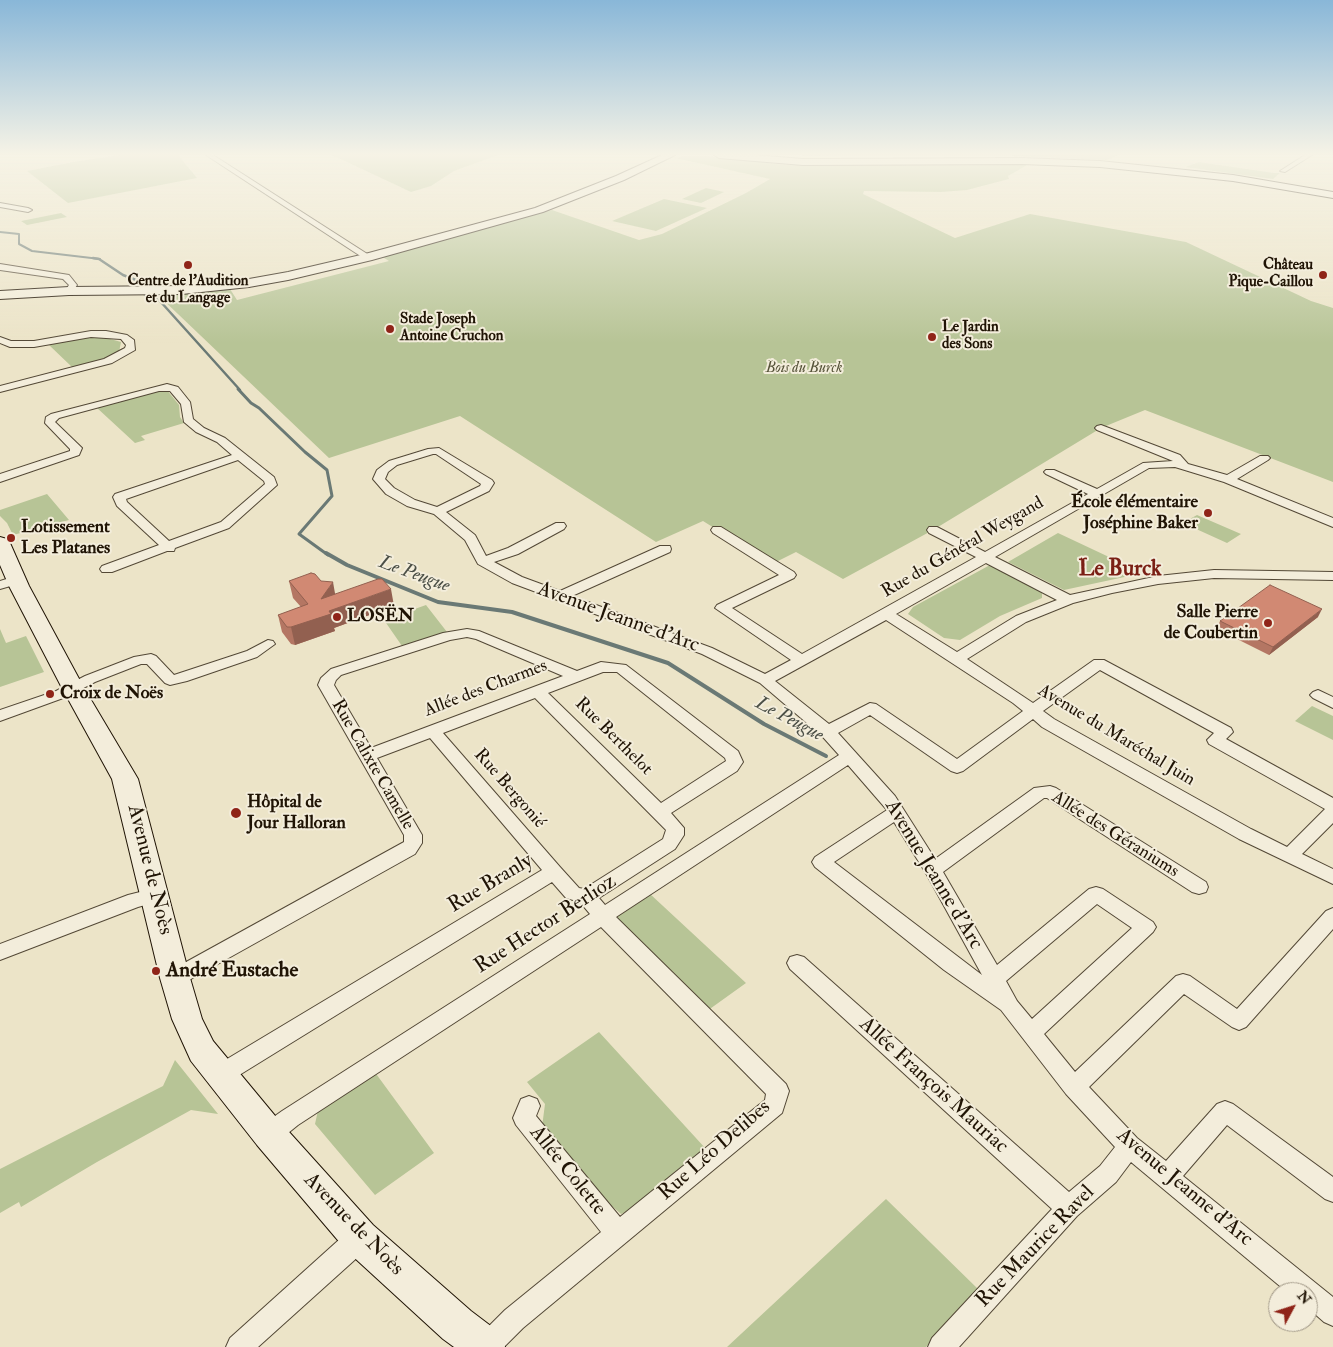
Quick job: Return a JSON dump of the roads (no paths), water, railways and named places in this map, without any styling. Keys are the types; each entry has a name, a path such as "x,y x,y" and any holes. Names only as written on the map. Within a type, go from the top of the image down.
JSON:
{"main road":[{"path":"0,295 69,290 182,290 249,283 368,257 510,218"},
{"name":"Avenue de Noès","path":"0,543 8,582 126,779 156,894 175,978 187,1019 202,1051 269,1134 360,1238 450,1319 486,1347"}],"street":[{"path":"307,218 368,257"},
{"path":"0,267 66,278 73,285 69,290"},
{"path":"0,340 10,344 34,344 91,334 106,334 124,337 129,340 131,345 130,350 108,361 0,390"},
{"path":"0,478 75,453 76,448 50,423 50,420 55,416 158,388 174,389 186,404 188,420 200,430 221,440 270,480 271,485 225,525 169,548 106,570"},
{"path":"1101,428 1176,457 1184,466 1228,480 1333,523"},
{"path":"438,511 485,488 488,483 439,451 432,451 394,463 383,470 379,479 390,491 411,503 438,511 470,538 483,561 513,551 560,526"},
{"path":"169,548 121,503 119,497 239,456"},
{"path":"1228,480 1264,458"},
{"name":"Rue du Général Weygand","path":"765,680 886,614 1147,465 1184,466"},
{"path":"1050,472 1097,494"},
{"path":"717,530 789,575 722,608 802,660"},
{"path":"933,530 1068,600"},
{"path":"561,596 665,549"},
{"name":"Avenue Jeanne d'Arc","path":"483,561 517,580 707,651 765,680 799,706 828,732 898,812 934,870 1010,1007 1074,1087 1129,1146 1296,1282"},
{"path":"956,659 1021,619 1068,600 1158,580 1214,574 1333,576"},
{"name":"Avenue du Maréchal Juin","path":"886,614 1018,699 1033,712 1087,745 1202,811 1333,877"},
{"name":"Rue Calixte Camelle","path":"175,978 409,849 413,843 413,835 326,685 328,678 336,672 448,636 467,633 479,635 576,676"},
{"path":"0,716 61,694 139,660 151,659 170,680 182,678 252,654 268,644"},
{"path":"828,732 870,708 957,766 1099,663 1225,732 1215,740 1333,806"},
{"name":"Allée des Charmes","path":"366,756 602,666 621,668 732,755 735,762 731,767 660,812"},
{"name":"Rue Berthelot","path":"537,691 660,812"},
{"path":"1318,695 1333,703"},
{"name":"Rue Bergonié","path":"433,731 554,872"},
{"name":"Rue Hector Berlioz","path":"269,1134 290,1118 850,756"},
{"name":"Allée des Géraniums","path":"934,870 1040,792 1050,792 1198,887"},
{"path":"586,897 669,844 675,835 675,828 660,812"},
{"path":"898,812 821,862 951,964 1010,1007"},
{"path":"1290,856 1333,812"},
{"name":"Rue Branly","path":"220,1075 554,872 573,893 586,897"},
{"path":"0,952 135,900 156,894"},
{"path":"994,979 1096,894 1146,927 1031,1033"},
{"name":"Rue Léo Delibes","path":"486,1347 514,1319 774,1106 778,1091 612,927 586,897"},
{"path":"1074,1087 1183,982 1240,1021 1333,916"},
{"name":"Allée François Mauriac","path":"797,963 1069,1208"},
{"name":"Allée Colette","path":"529,1106 524,1118 618,1234"},
{"path":"1167,1177 1225,1111 1333,1191"},
{"name":"Rue Maurice Ravel","path":"941,1347 1069,1208 1108,1174 1129,1146"},
{"path":"239,1347 360,1238"},
{"name":"Avenue Jeanne d'Arc","path":"1318,1300 1333,1313"}],"waterway":[{"name":"Le Peugue","path":"0,232 19,234 19,244 32,251 97,259"},
{"name":"Le Peugue","path":"97,259 123,275 136,280 144,288"},
{"name":"Le Peugue","path":"145,295 160,301 240,390"},
{"name":"Le Peugue","path":"238,389 251,403 259,408 305,452 327,470 332,496 299,534 328,555"},
{"name":"Le Peugue","path":"326,553 347,565 438,602 512,612 668,663 764,724 826,756"}],"place":[{"name":"Centre de l'Audition et du Langage","path":"188,265"},
{"name":"Château Pique-Caillou","path":"1323,275"},
{"name":"Stade Joseph Antoine Cruchon","path":"390,329"},
{"name":"Le Jardin des Sons","path":"932,337"},
{"name":"École élémentaire Joséphine Baker","path":"1208,513"},
{"name":"Lotissement Les Platanes","path":"11,538"},
{"name":"LOSËN","path":"337,617"},
{"name":"Salle Pierre de Coubertin","path":"1268,623"},
{"name":"Croix de Noës","path":"50,694"},
{"name":"Hôpital de Jour Halloran","path":"236,813"},
{"name":"André Eustache","path":"156,971"}],"district":[{"name":"Le Burck","path":"1120,570"}],"park label":[{"name":"Bois du Burck","path":"804,369"}]}
